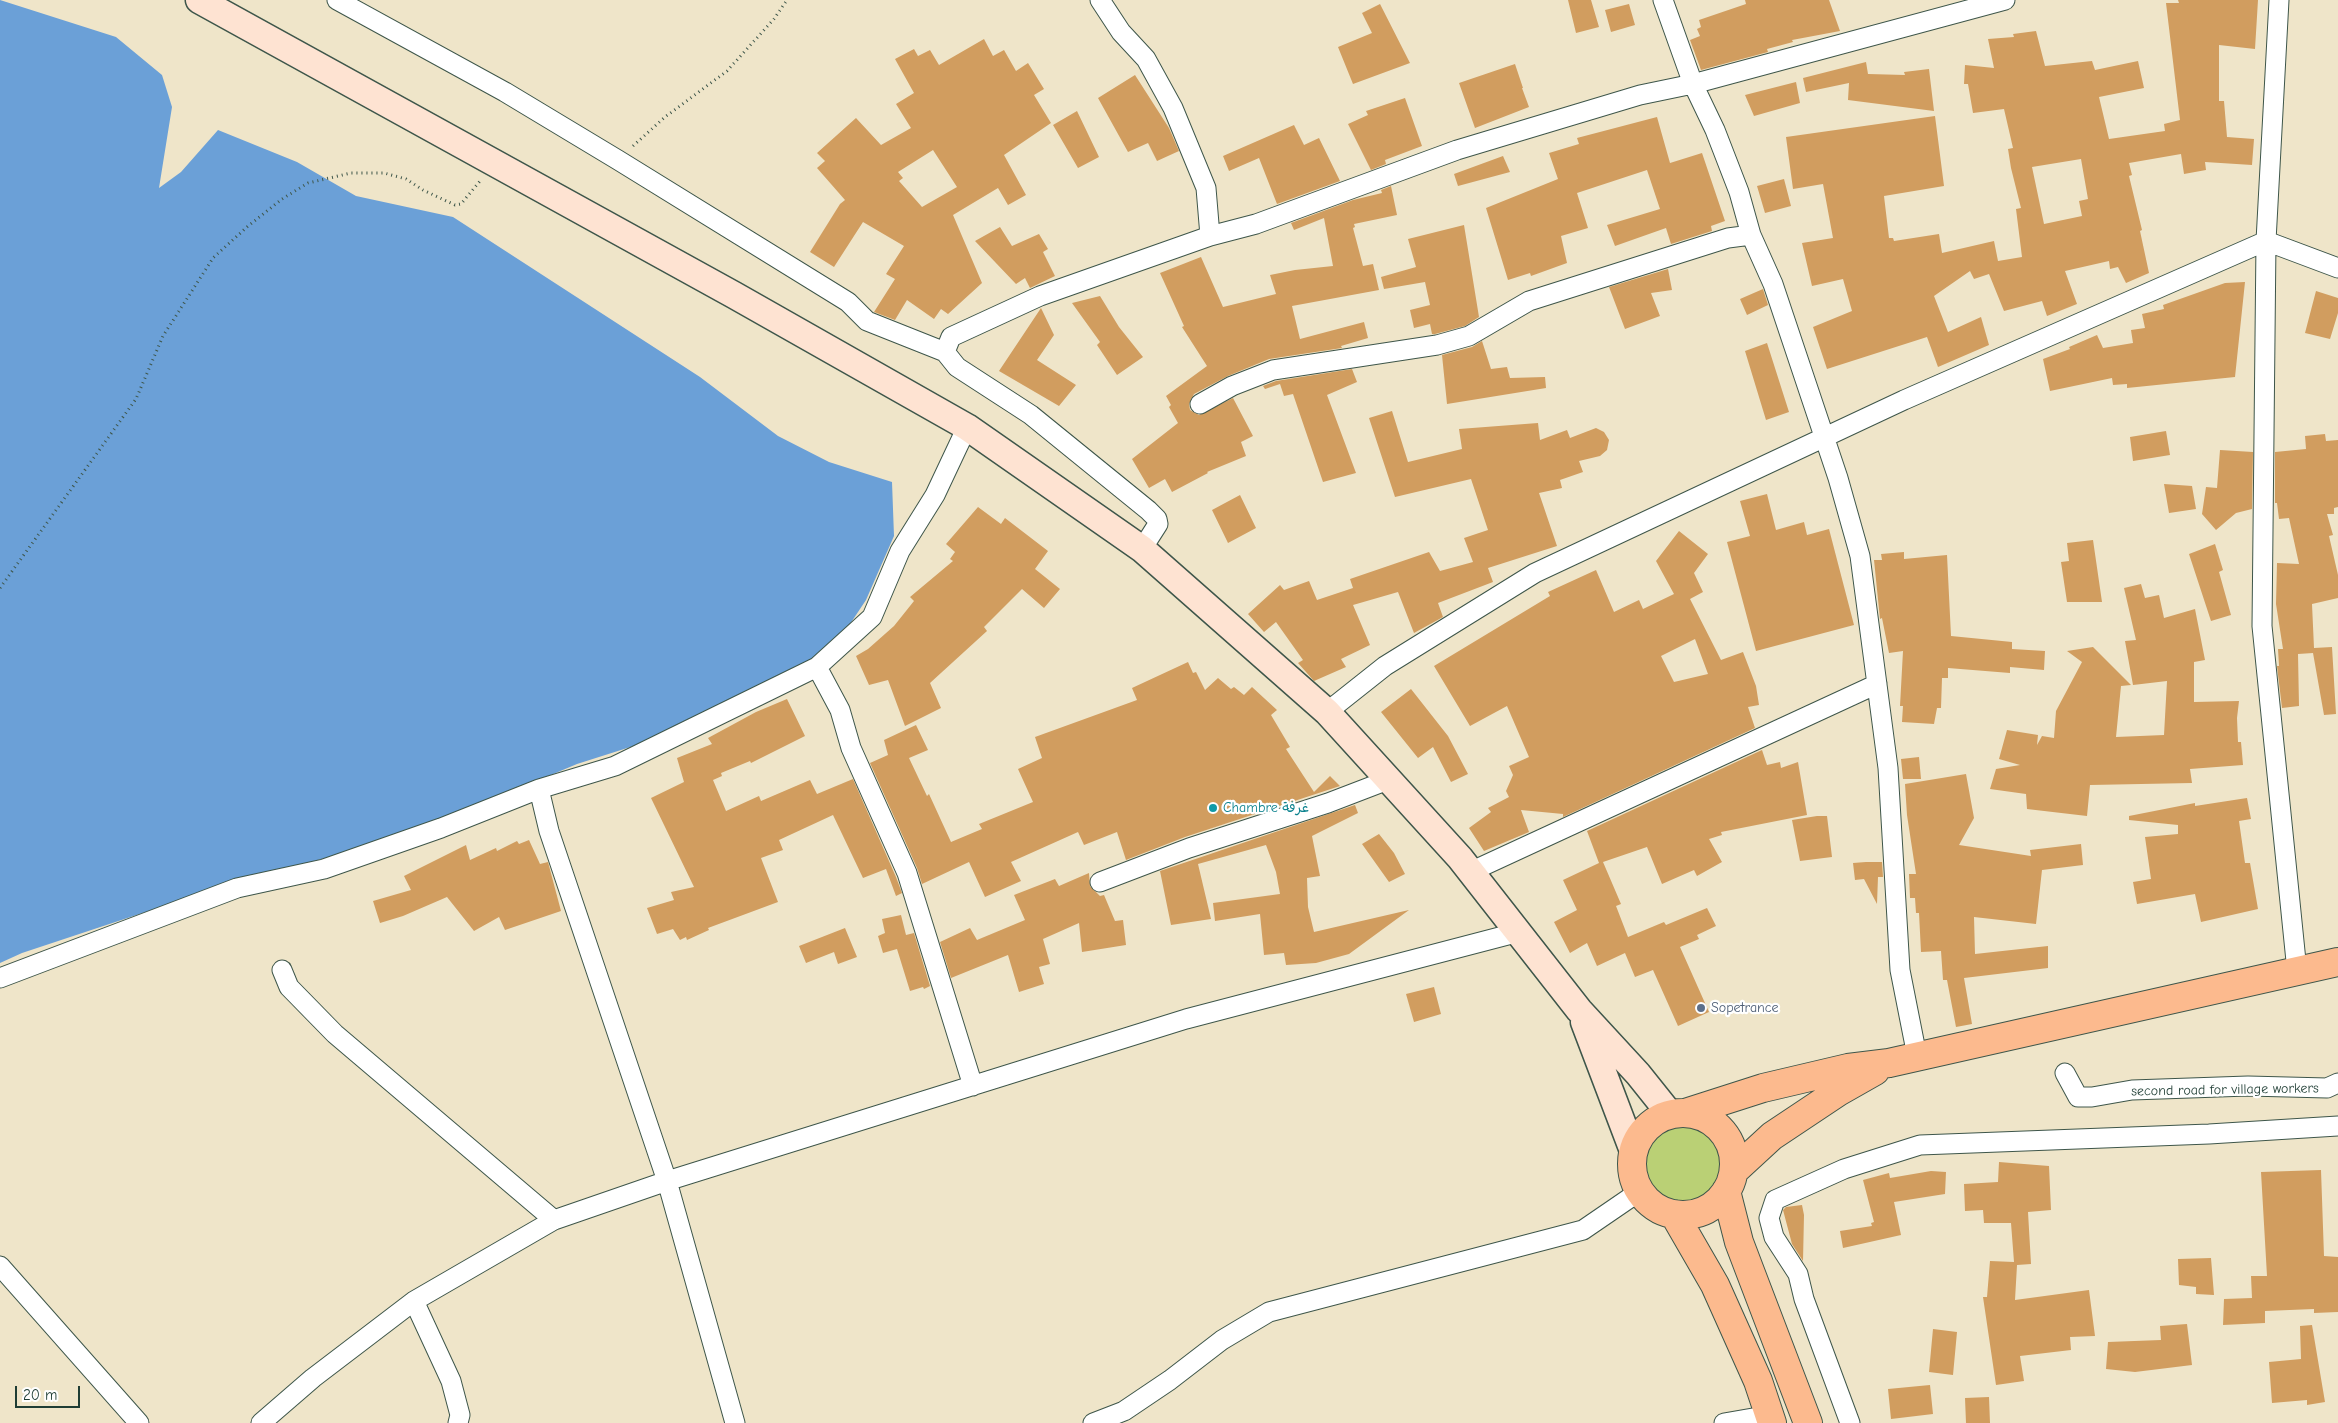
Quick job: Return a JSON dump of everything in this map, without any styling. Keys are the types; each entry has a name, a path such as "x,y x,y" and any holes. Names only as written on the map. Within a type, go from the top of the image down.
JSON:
{"highway":[{"path":"1889,1063 1838,1092 1772,1136 1730,1181 1716,1202 1704,1210 1689,1214 1674,1214 1661,1210 1649,1202 1640,1191 1634,1179 1633,1151 1638,1138 1657,1119 1763,1088 1848,1068 1889,1063 2338,962"},
{"path":"1677,1113 1702,1116 1716,1125 1727,1138 1734,1154 1730,1181 1740,1242 1808,1423"},
{"path":"1674,1214 1714,1285 1758,1381 1771,1419"}],"main road":[{"path":"199,0 967,427 1142,549 1327,712 1470,872 1579,1010 1677,1113"},
{"path":"1579,1010 1633,1151"}],"street":[{"path":"337,0 505,92 618,160 848,302 867,321 946,352 957,366 1032,415 1157,519 1158,524 1142,549"},
{"path":"1100,0 1121,32 1146,59 1173,108 1206,188 1210,236"},
{"path":"1663,0 1693,84 1715,130 1739,192 1751,236 1773,284 1825,437 1860,556 1888,768 1900,970 1917,1056"},
{"path":"946,352 951,337 1040,296 1210,236 1256,224 1457,150 1640,96 1693,84 1946,7 2005,0"},
{"path":"2279,0 2266,242 2262,626 2297,972"},
{"path":"1200,404 1232,386 1273,370 1437,345 1469,336 1529,301 1728,238 1751,236"},
{"path":"1327,712 1385,666 1535,573 1904,400 2266,242 2338,268"},
{"path":"0,978 237,888 324,869 441,828 539,789 615,766 817,666 872,617 900,551 935,495 967,427"},
{"path":"817,666 840,710 851,748 907,873 973,1086"},
{"path":"1470,872 1877,684"},
{"path":"1100,882 1189,848 1328,803 1388,780"},
{"path":"539,789 549,831 667,1181 735,1423"},
{"path":"261,1423 313,1378 414,1301 554,1220 667,1181 1186,1019 1519,932"},
{"path":"282,970 289,987 334,1034 554,1220"},
{"name":"second road for village workers","path":"2065,1073 2078,1097 2132,1090 2248,1086 2327,1088 2338,1083"},
{"path":"1850,1423 1804,1299 1798,1274 1774,1237 1769,1218 1775,1200 1844,1169 1920,1145 2209,1134 2338,1126"},
{"path":"1093,1423 1126,1417 1222,1340 1269,1312 1583,1230 1640,1191"},
{"path":"0,1266 139,1423"},
{"path":"414,1301 451,1381 460,1415 458,1423"},
{"path":"1724,1423 1771,1419"}],"path":[{"path":"618,160 665,116 727,71 774,19 786,0"},
{"path":"0,588 136,399 163,336 214,258 246,227 282,199 308,183 352,173 384,173 406,179 423,190 455,205 461,204 495,163"}],"green space":[{"path":"1674,1126 1690,1126 1704,1133 1715,1144 1722,1158 1722,1174 1719,1181 1704,1199 1690,1206 1674,1206 1660,1199 1649,1188 1642,1174 1642,1158 1649,1144 1660,1133"}],"water":[{"path":"0,0 116,37 162,75 172,107 159,188 181,172 218,130 297,162 356,196 453,217 700,377 778,436 829,462 892,482 894,536 866,600 836,645 791,673 643,743 577,764 451,817 337,855 242,880 22,953 0,963"}],"building":[{"path":"1568,0 1591,0 1599,27 1576,33"},
{"path":"1745,0 1829,0 1840,31 1792,40 1793,42 1767,49 1768,52 1701,70 1690,40 1700,36 1697,29 1701,27 1699,20 1746,4"},
{"path":"2178,0 2258,0 2255,49 2219,45 2219,101 2224,101 2227,137 2254,139 2252,165 2205,162 2206,170 2184,174 2181,154 2129,163 2132,175 2129,176 2142,230 2140,231 2149,273 2126,283 2118,267 2110,269 2109,261 2065,271 2077,304 2047,316 2042,301 2004,311 1989,274 1974,279 1970,271 1934,296 1948,332 1981,317 1989,345 1938,367 1927,337 1827,369 1813,327 1852,311 1843,279 1812,286 1802,243 1833,238 1823,184 1793,189 1786,137 1935,116 1944,186 1884,196 1889,238 1893,238 1894,241 1939,234 1942,253 1994,241 1998,261 2022,257 2016,209 2021,208 2011,168 2008,149 2013,148 2004,109 1973,113 1968,84 1964,84 1965,65 1994,68 1988,39 2014,37 2013,34 2036,31 2045,66 2092,61 2095,70 2138,61 2144,88 2099,97 2109,139 2165,131 2164,124 2180,120 2166,3 2179,3","holes":["2081,159 2088,199 2079,201 2082,216 2044,224 2032,167"]},
{"path":"1380,4 1410,63 1353,84 1338,47 1372,33 1362,13"},
{"path":"1629,4 1635,25 1611,32 1605,10"},
{"path":"984,39 993,56 1004,50 1016,71 1028,63 1044,89 1034,95 1051,123 1004,155 1026,195 1008,205 998,188 953,215 982,283 948,314 941,309 934,319 907,300 895,320 874,312 895,279 886,274 904,246 863,222 834,267 810,252 840,204 845,200 817,168 825,161 817,153 856,118 881,145 911,128 896,104 914,93 895,59 914,49 918,56 930,50 939,65","holes":["933,150 957,187 922,207 899,181 903,178 898,172"]},
{"path":"1866,62 1868,74 1905,75 1904,72 1929,69 1934,111 1848,100 1849,83 1806,92 1803,78"},
{"path":"1515,64 1529,107 1475,128 1459,83"},
{"path":"1135,75 1169,128 1179,151 1157,161 1148,143 1128,152 1098,98"},
{"path":"1796,82 1800,103 1754,116 1745,95"},
{"path":"1405,98 1422,146 1385,160 1386,164 1371,170 1348,124 1368,115 1366,111"},
{"path":"1077,111 1099,157 1078,168 1053,125"},
{"path":"1657,117 1670,163 1702,153 1725,221 1711,226 1712,231 1671,244 1666,228 1615,246 1607,225 1660,209 1647,170 1577,193 1588,228 1561,236 1567,263 1531,276 1530,273 1508,280 1486,208 1558,179 1549,153 1579,144 1577,138"},
{"path":"1294,125 1304,145 1319,138 1340,181 1277,204 1259,158 1229,171 1223,156"},
{"path":"1503,156 1510,172 1458,186 1454,174"},
{"path":"1784,179 1791,206 1765,213 1757,186"},
{"path":"1391,186 1397,215 1354,224 1355,227 1353,228 1363,266 1373,264 1379,290 1292,306 1300,339 1364,322 1368,338 1341,346 1342,348 1269,359 1228,376 1194,394 1189,404 1190,410 1199,415 1233,398 1253,436 1241,442 1246,456 1207,472 1172,492 1165,479 1149,488 1132,459 1178,423 1169,407 1171,405 1166,396 1207,366 1182,327 1184,326 1160,273 1201,257 1223,307 1276,294 1270,275 1333,266 1324,218 1294,230 1291,223 1353,200 1382,193 1381,190"},
{"path":"1464,225 1479,317 1465,326 1435,334 1432,334 1430,324 1414,328 1410,310 1430,305 1425,282 1384,289 1381,277 1416,267 1408,239"},
{"path":"1000,227 1012,246 1039,234 1048,249 1043,252 1055,276 1030,288 1025,278 1016,284 975,241"},
{"path":"1668,269 1672,290 1651,293 1660,316 1625,329 1609,287"},
{"path":"2245,282 2235,377 2127,388 2127,384 2113,385 2112,378 2050,391 2043,359 2070,349 2069,347 2097,335 2103,348 2133,343 2131,330 2145,328 2142,314 2164,309 2163,305 2225,283"},
{"path":"1763,289 1768,305 1747,315 1740,299"},
{"path":"2316,291 2338,298 2338,313 2330,339 2305,333"},
{"path":"1100,296 1119,327 1143,357 1117,375 1097,345 1100,342 1072,303"},
{"path":"1041,308 1054,335 1037,360 1076,385 1059,406 999,371"},
{"path":"1482,341 1491,369 1507,367 1510,378 1545,377 1546,388 1447,404 1442,355 1472,347"},
{"path":"1767,343 1789,412 1766,420 1745,351"},
{"path":"1352,369 1357,382 1327,395 1356,473 1323,482 1293,394 1284,396 1280,384 1265,389 1263,386 1276,381"},
{"path":"1392,411 1408,462 1462,449 1459,429 1538,423 1540,440 1567,430 1570,438 1596,428 1604,432 1609,440 1607,450 1600,456 1579,461 1583,472 1560,480 1562,488 1539,493 1557,546 1488,568 1493,582 1438,603 1443,617 1414,633 1398,592 1353,605 1370,645 1341,659 1346,667 1314,681 1298,663 1303,660 1276,622 1264,632 1248,614 1280,585 1284,590 1309,581 1317,600 1353,588 1350,579 1429,552 1440,571 1473,562 1464,538 1488,530 1471,479 1395,497 1369,418"},
{"path":"2166,431 2170,455 2133,461 2130,437"},
{"path":"2325,434 2326,441 2338,440 2338,507 2334,508 2334,514 2327,514 2333,535 2329,536 2338,575 2338,598 2312,604 2314,648 2332,647 2336,714 2324,715 2313,653 2298,654 2299,706 2282,708 2277,666 2279,666 2278,649 2283,649 2276,604 2277,563 2299,564 2289,518 2279,519 2277,503 2275,503 2275,452 2306,449 2305,436"},
{"path":"2220,450 2253,452 2252,509 2236,513 2216,530 2202,514 2206,487 2217,488"},
{"path":"2164,484 2192,486 2196,509 2169,513"},
{"path":"1767,494 1776,530 1804,522 1807,535 1829,529 1854,625 1756,651 1727,542 1750,536 1740,501"},
{"path":"1240,495 1256,528 1228,543 1212,510"},
{"path":"978,507 1001,524 1005,518 1048,551 1035,569 1060,589 1044,608 1022,589 984,627 987,631 930,683 941,708 905,726 888,680 869,685 856,656 868,649 894,626 914,601 910,597 953,561 950,559 955,552 946,544"},
{"path":"1679,531 1708,554 1694,573 1703,592 1690,599 1721,660 1743,652 1756,686 1759,705 1748,707 1755,728 1563,817 1563,814 1521,810 1529,832 1484,851 1469,828 1491,812 1488,808 1509,797 1506,791 1513,775 1509,766 1529,757 1507,706 1470,726 1434,666 1550,596 1548,592 1596,570 1614,612 1639,600 1643,609 1674,594 1656,561","holes":["1695,639 1708,674 1674,682 1661,656"]},
{"path":"2093,540 2102,602 2067,602 2061,562 2069,561 2067,543"},
{"path":"2215,544 2223,570 2219,572 2231,615 2211,621 2189,554"},
{"path":"1904,552 1904,559 1947,555 1951,636 2012,642 2012,649 2045,651 2044,670 2010,667 2010,673 1948,668 1948,678 1942,678 1941,708 1937,708 1934,724 1902,722 1903,706 1900,706 1903,651 1889,653 1882,618 1880,619 1874,560 1882,560 1881,554"},
{"path":"2141,584 2145,598 2159,595 2164,618 2195,609 2205,660 2194,662 2194,702 2239,701 2237,718 2238,742 2241,742 2243,765 2190,769 2192,783 2090,785 2087,816 2027,809 2026,794 1990,789 1996,769 2020,765 1999,759 2007,730 2038,735 2037,745 2042,736 2054,738 2056,711 2082,662 2067,651 2093,647 2131,685 2121,686 2116,737 2164,735 2167,681 2133,685 2125,641 2136,640 2124,588"},
{"path":"1188,662 1193,673 1196,672 1205,690 1218,678 1231,689 1234,687 1244,695 1252,687 1277,710 1271,715 1290,747 1286,749 1314,792 1330,776 1340,786 1185,837 1126,860 1117,832 1084,845 1078,832 1011,862 1021,881 985,897 969,862 922,884 917,868 870,763 888,755 884,740 916,725 928,750 909,758 927,796 929,794 951,842 982,829 979,824 1033,802 1018,769 1042,758 1035,737 1137,700 1132,688"},
{"path":"1411,689 1448,736 1468,774 1451,782 1433,747 1418,758 1381,712"},
{"path":"787,699 805,736 751,763 750,761 721,773 722,776 713,780 726,811 759,796 761,801 810,780 817,794 853,779 902,893 896,896 886,869 863,878 833,815 779,840 783,850 761,858 778,902 708,928 709,930 687,940 686,937 680,940 673,929 657,934 647,908 674,900 671,892 694,887 651,798 684,782 677,758 712,744 708,738 756,712"},
{"path":"1762,750 1767,765 1780,762 1781,768 1798,762 1807,815 1721,832 1722,835 1709,839 1722,862 1697,876 1694,870 1662,884 1647,847 1603,862 1621,904 1616,906 1628,937 1664,922 1666,925 1707,908 1716,926 1697,935 1699,939 1680,947 1709,1012 1678,1026 1653,970 1635,977 1625,953 1597,966 1587,943 1570,953 1554,922 1577,910 1563,880 1599,863 1587,831"},
{"path":"1919,757 1921,779 1903,779 1901,759"},
{"path":"1966,774 1974,818 1959,845 2031,856 2030,850 2081,844 2083,865 2042,870 2036,924 1974,917 1975,954 2048,946 2048,968 1964,978 1972,1024 1956,1027 1947,980 1943,980 1941,951 1921,952 1919,913 1916,913 1915,898 1910,898 1909,874 1916,874 1907,815 1905,784"},
{"path":"2247,798 2251,819 2239,821 2245,863 2250,863 2258,909 2201,922 2195,894 2137,904 2133,882 2151,879 2145,837 2178,834 2178,825 2129,820 2129,816 2195,803 2195,806"},
{"path":"1355,805 1358,813 1312,836 1320,876 1307,878 1308,907 1314,932 1409,910 1349,954 1316,963 1286,965 1284,953 1264,955 1260,914 1215,921 1213,903 1280,894 1276,872 1266,845 1198,864 1211,919 1171,925 1160,871"},
{"path":"1827,816 1832,857 1800,861 1792,820"},
{"path":"1379,834 1394,853 1405,874 1389,882 1362,844"},
{"path":"529,840 540,864 548,862 561,911 505,930 499,917 474,931 447,897 403,916 380,923 373,901 411,890 404,876 466,845 470,860 496,848 497,851 517,841 519,844"},
{"path":"1882,862 1883,877 1878,877 1877,904 1864,879 1855,880 1853,863"},
{"path":"1089,873 1090,886 1100,896 1104,895 1115,921 1123,920 1126,945 1082,952 1079,923 1043,939 1050,964 1039,967 1044,984 1019,992 1008,955 951,978 940,942 970,928 977,940 1025,920 1014,895 1055,879 1059,886"},
{"path":"901,915 906,935 914,933 930,986 924,989 923,987 910,991 897,949 883,953 878,936 885,933 882,919"},
{"path":"845,928 857,957 838,964 834,952 806,963 799,946"},
{"path":"1434,987 1441,1014 1414,1022 1406,994"},
{"path":"1999,1162 2049,1166 2051,1210 2028,1212 2031,1264 2017,1265 2015,1300 2089,1290 2095,1336 2070,1337 2071,1350 2020,1356 2024,1381 1996,1385 1983,1297 1987,1297 1990,1261 2014,1262 2011,1223 1984,1223 1983,1210 1965,1211 1964,1184 1998,1182"},
{"path":"2321,1170 2324,1256 2338,1257 2338,1312 2314,1313 2314,1309 2265,1311 2265,1323 2223,1325 2224,1299 2252,1298 2251,1276 2267,1276 2261,1172"},
{"path":"1931,1171 1946,1172 1945,1194 1894,1202 1901,1235 1843,1248 1840,1231 1872,1226 1871,1223 1874,1222 1863,1180 1889,1173 1890,1178"},
{"path":"1802,1205 1804,1215 1803,1261 1792,1244 1783,1210 1786,1207"},
{"path":"2211,1258 2214,1295 2196,1294 2196,1287 2179,1285 2178,1259"},
{"path":"2187,1324 2192,1365 2135,1372 2106,1369 2108,1342 2161,1340 2160,1326"},
{"path":"2312,1325 2325,1402 2307,1405 2307,1400 2272,1403 2269,1362 2301,1359 2300,1326"},
{"path":"1933,1329 1957,1332 1953,1375 1929,1372"},
{"path":"1930,1385 1933,1414 1891,1419 1888,1389"},
{"path":"1989,1397 1990,1423 1966,1423 1965,1398"}],"place":[{"name":"Chambre غرفة","path":"1213,808"},
{"name":"Sopetrance","path":"1701,1008"}]}
